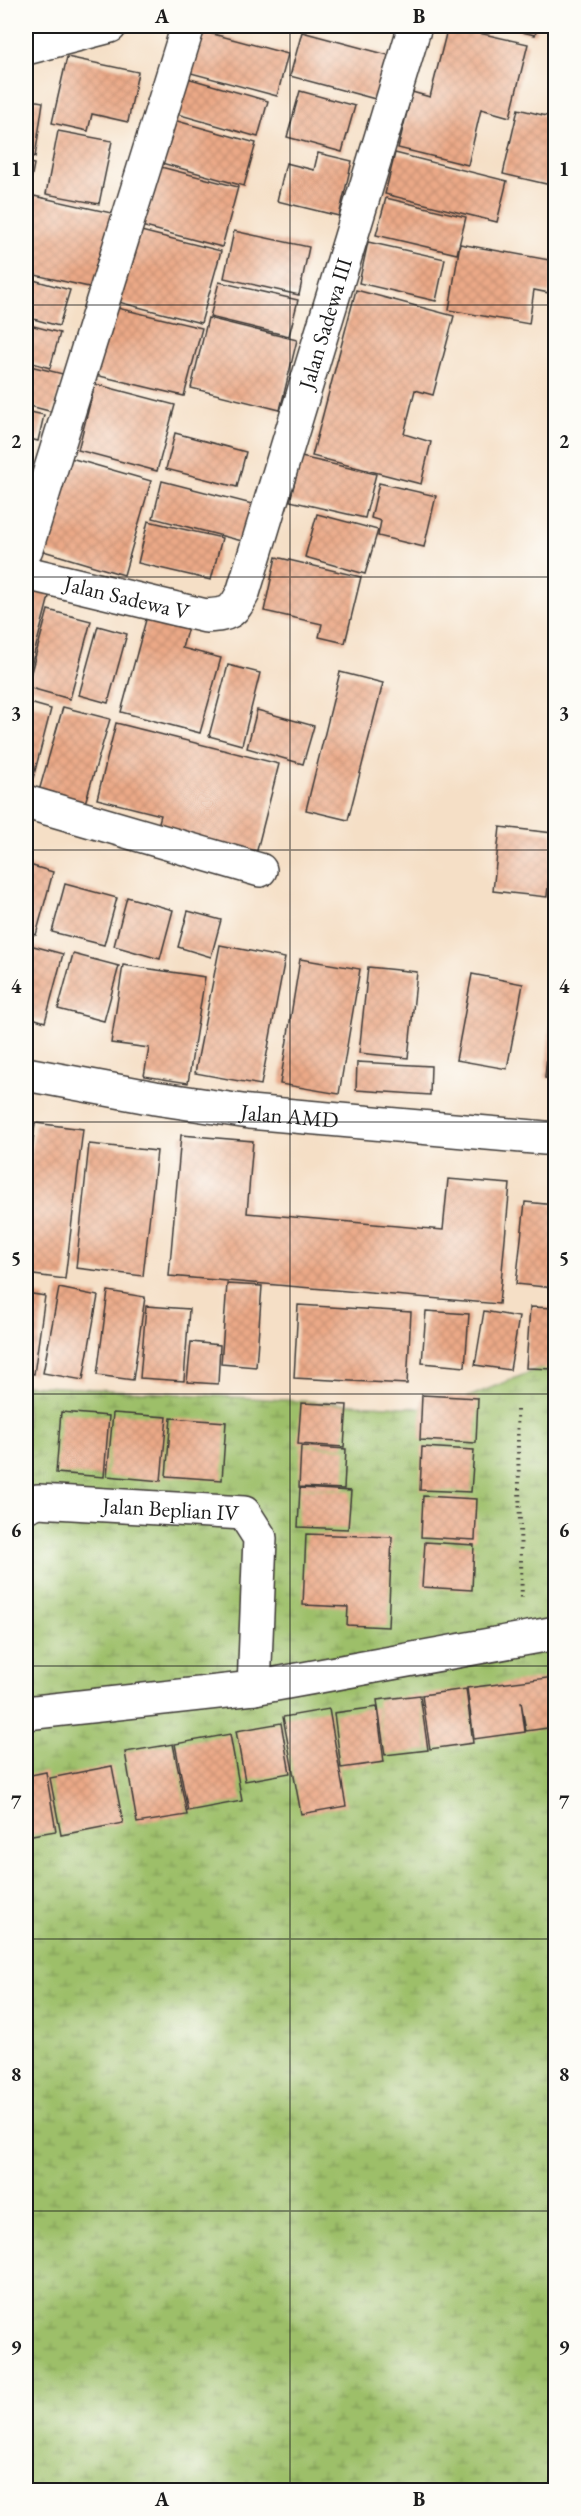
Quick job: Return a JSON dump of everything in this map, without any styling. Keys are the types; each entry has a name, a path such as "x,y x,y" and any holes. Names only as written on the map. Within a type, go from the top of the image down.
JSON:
{"street":[{"path":"26,48 110,26"},
{"path":"26,549 188,26"},
{"name":"Jalan Sadewa III","path":"227,615 235,608 243,593 415,26"},
{"name":"Jalan Sadewa V","path":"26,573 206,616 227,615"},
{"path":"26,802 260,870"},
{"name":"Jalan AMD","path":"26,1074 155,1098 249,1112 555,1139"},
{"name":"Jalan Beplian IV","path":"26,1506 38,1501 244,1513 260,1538 254,1688"},
{"path":"26,1713 254,1688 555,1634"}],"path":[{"path":"517,1410 523,1640"}],"green space":[{"path":"555,1362 555,2490 26,2490 26,1385 439,1409"}],"building":[{"path":"448,26 528,44 510,117 481,109 468,165 398,148 412,92 430,97"},
{"path":"498,26 538,26 535,35"},
{"path":"202,31 288,54 277,96 191,73"},
{"path":"302,32 392,56 379,100 290,76"},
{"path":"67,57 138,72 128,122 92,114 88,131 52,123"},
{"path":"187,78 268,101 258,137 177,114"},
{"path":"300,91 355,106 342,152 287,137"},
{"path":"26,99 43,102 35,157 26,155"},
{"path":"518,109 555,118 555,186 503,174"},
{"path":"170,119 256,143 244,186 158,162"},
{"path":"58,131 112,141 99,204 46,194"},
{"path":"318,153 352,161 339,216 277,201 286,163 314,170"},
{"path":"395,153 507,181 497,222 385,194"},
{"path":"26,162 34,164 27,200 26,199"},
{"path":"157,166 238,187 222,247 141,226"},
{"path":"34,196 116,214 98,289 26,273 26,234"},
{"path":"386,198 466,217 457,254 376,235"},
{"path":"137,230 221,251 201,323 118,302"},
{"path":"234,231 309,247 299,295 224,278"},
{"path":"368,242 445,259 436,301 359,283"},
{"path":"460,244 555,261 549,293 534,290 529,324 449,310"},
{"path":"26,278 70,290 59,326 26,317"},
{"path":"219,282 298,300 289,336 210,317"},
{"path":"356,290 454,316 433,395 415,390 404,434 431,442 421,484 312,456"},
{"path":"109,306 202,328 184,396 91,374"},
{"path":"208,318 297,340 280,410 191,388"},
{"path":"26,324 60,333 50,368 26,361"},
{"path":"26,365 63,374 53,412 26,405"},
{"path":"95,384 175,405 157,471 78,450"},
{"path":"26,411 44,415 38,441 26,438"},
{"path":"175,433 246,452 237,487 166,469"},
{"path":"67,457 151,481 124,575 40,550"},
{"path":"301,457 376,474 365,518 290,501"},
{"path":"162,481 256,505 246,542 153,518"},
{"path":"379,483 436,496 424,547 378,536 381,521 371,518"},
{"path":"317,514 378,530 365,574 305,557"},
{"path":"148,521 222,538 211,580 138,563"},
{"path":"276,557 361,577 345,643 319,637 322,624 264,611"},
{"path":"26,582 51,589 29,673 26,672"},
{"path":"48,610 91,621 70,699 27,687"},
{"path":"147,616 188,627 182,648 221,658 200,733 121,712"},
{"path":"98,626 127,634 108,703 79,695"},
{"path":"228,665 260,673 242,745 209,736"},
{"path":"340,672 383,683 348,820 306,810"},
{"path":"26,702 51,709 29,794 26,794"},
{"path":"63,707 110,719 83,810 37,798"},
{"path":"257,710 314,726 303,764 247,748"},
{"path":"116,723 279,764 255,858 156,833 161,815 97,799"},
{"path":"500,827 553,833 547,897 493,891"},
{"path":"26,864 53,872 36,935 26,932"},
{"path":"65,884 117,898 104,945 52,932"},
{"path":"127,897 173,910 160,959 114,946"},
{"path":"188,911 221,920 211,957 178,947"},
{"path":"26,944 63,954 45,1022 26,1016"},
{"path":"220,945 285,958 261,1085 195,1073"},
{"path":"73,954 119,966 104,1021 58,1009"},
{"path":"300,959 360,969 339,1094 280,1084"},
{"path":"123,965 205,977 188,1083 144,1076 149,1048 111,1043"},
{"path":"368,967 417,972 408,1058 359,1053"},
{"path":"472,974 523,984 507,1069 456,1060"},
{"path":"555,980 555,1079 545,1078"},
{"path":"357,1062 431,1066 430,1095 356,1090"},
{"path":"35,1123 83,1129 65,1279 26,1274 26,1203"},
{"path":"181,1135 253,1141 247,1213 443,1230 448,1179 510,1184 499,1304 169,1276"},
{"path":"89,1144 157,1151 143,1276 76,1268"},
{"path":"525,1202 555,1205 555,1288 516,1284"},
{"path":"227,1284 262,1286 256,1367 221,1364"},
{"path":"59,1288 98,1296 83,1380 43,1373"},
{"path":"108,1291 145,1297 133,1380 97,1375"},
{"path":"26,1293 45,1296 34,1374 26,1373"},
{"path":"298,1305 411,1312 407,1384 294,1378"},
{"path":"146,1306 189,1309 184,1381 140,1378"},
{"path":"530,1307 555,1308 555,1369 526,1368"},
{"path":"426,1311 469,1314 465,1367 422,1363"},
{"path":"484,1311 519,1317 510,1370 475,1365"},
{"path":"191,1342 220,1345 218,1384 187,1382"},
{"path":"422,1395 478,1398 476,1443 420,1440"},
{"path":"301,1403 347,1405 344,1447 298,1444"},
{"path":"61,1412 109,1416 104,1477 56,1473"},
{"path":"113,1413 167,1417 161,1481 107,1476"},
{"path":"171,1418 226,1422 222,1480 166,1476"},
{"path":"301,1446 346,1449 344,1489 299,1487"},
{"path":"422,1447 474,1450 471,1492 420,1490"},
{"path":"300,1488 351,1491 348,1529 298,1527"},
{"path":"423,1496 477,1499 475,1540 421,1537"},
{"path":"306,1534 392,1537 388,1627 347,1625 348,1607 303,1605"},
{"path":"425,1542 474,1545 472,1590 422,1587"},
{"path":"555,1677 555,1727 526,1731 521,1701 525,1732 474,1739 467,1688"},
{"path":"466,1689 473,1743 430,1749 422,1695"},
{"path":"420,1695 428,1750 385,1755 377,1700"},
{"path":"377,1707 384,1762 341,1768 334,1713"},
{"path":"329,1709 346,1806 301,1814 283,1717"},
{"path":"281,1723 290,1773 245,1781 236,1731"},
{"path":"230,1734 242,1801 188,1811 175,1744"},
{"path":"173,1744 187,1815 137,1823 125,1752"},
{"path":"112,1766 123,1823 61,1835 50,1778"},
{"path":"46,1772 56,1831 26,1836 26,1776"}]}
